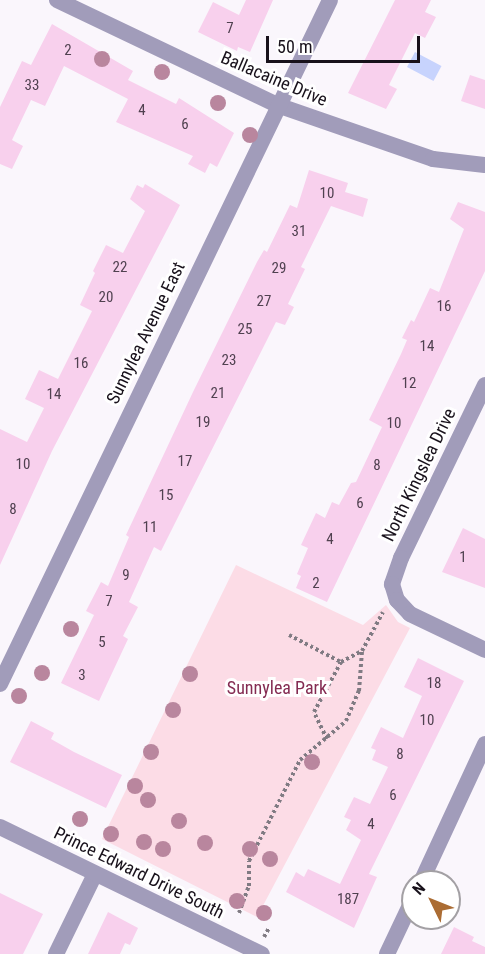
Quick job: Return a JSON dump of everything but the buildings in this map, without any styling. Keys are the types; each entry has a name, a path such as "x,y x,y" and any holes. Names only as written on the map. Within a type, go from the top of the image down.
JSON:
{"street":[{"name":"Ballacaine Drive","path":"57,0 277,105 433,159 485,165"},
{"name":"Sunnylea Avenue East","path":"0,684 277,105 330,0"},
{"name":"North Kingslea Drive","path":"393,588 400,558 485,385"},
{"path":"393,588 410,614 485,650"},
{"path":"427,870 485,744"},
{"name":"Prince Edward Drive South","path":"0,827 262,954"},
{"path":"56,954 95,874"},
{"path":"387,954 401,924"}],"path":[{"path":"239,914 249,886 249,861 291,776 306,751 327,739 340,728 352,709 359,691 362,651 393,588"},
{"path":"289,634 341,662"},
{"path":"327,739 314,712 341,662 362,651"}],"green space":[{"name":"Sunnylea Park","path":"236,565 363,625 386,605 398,622 410,628 257,917 102,839"}],"water":[{"path":"415,52 441,66 434,81 407,67"}]}
